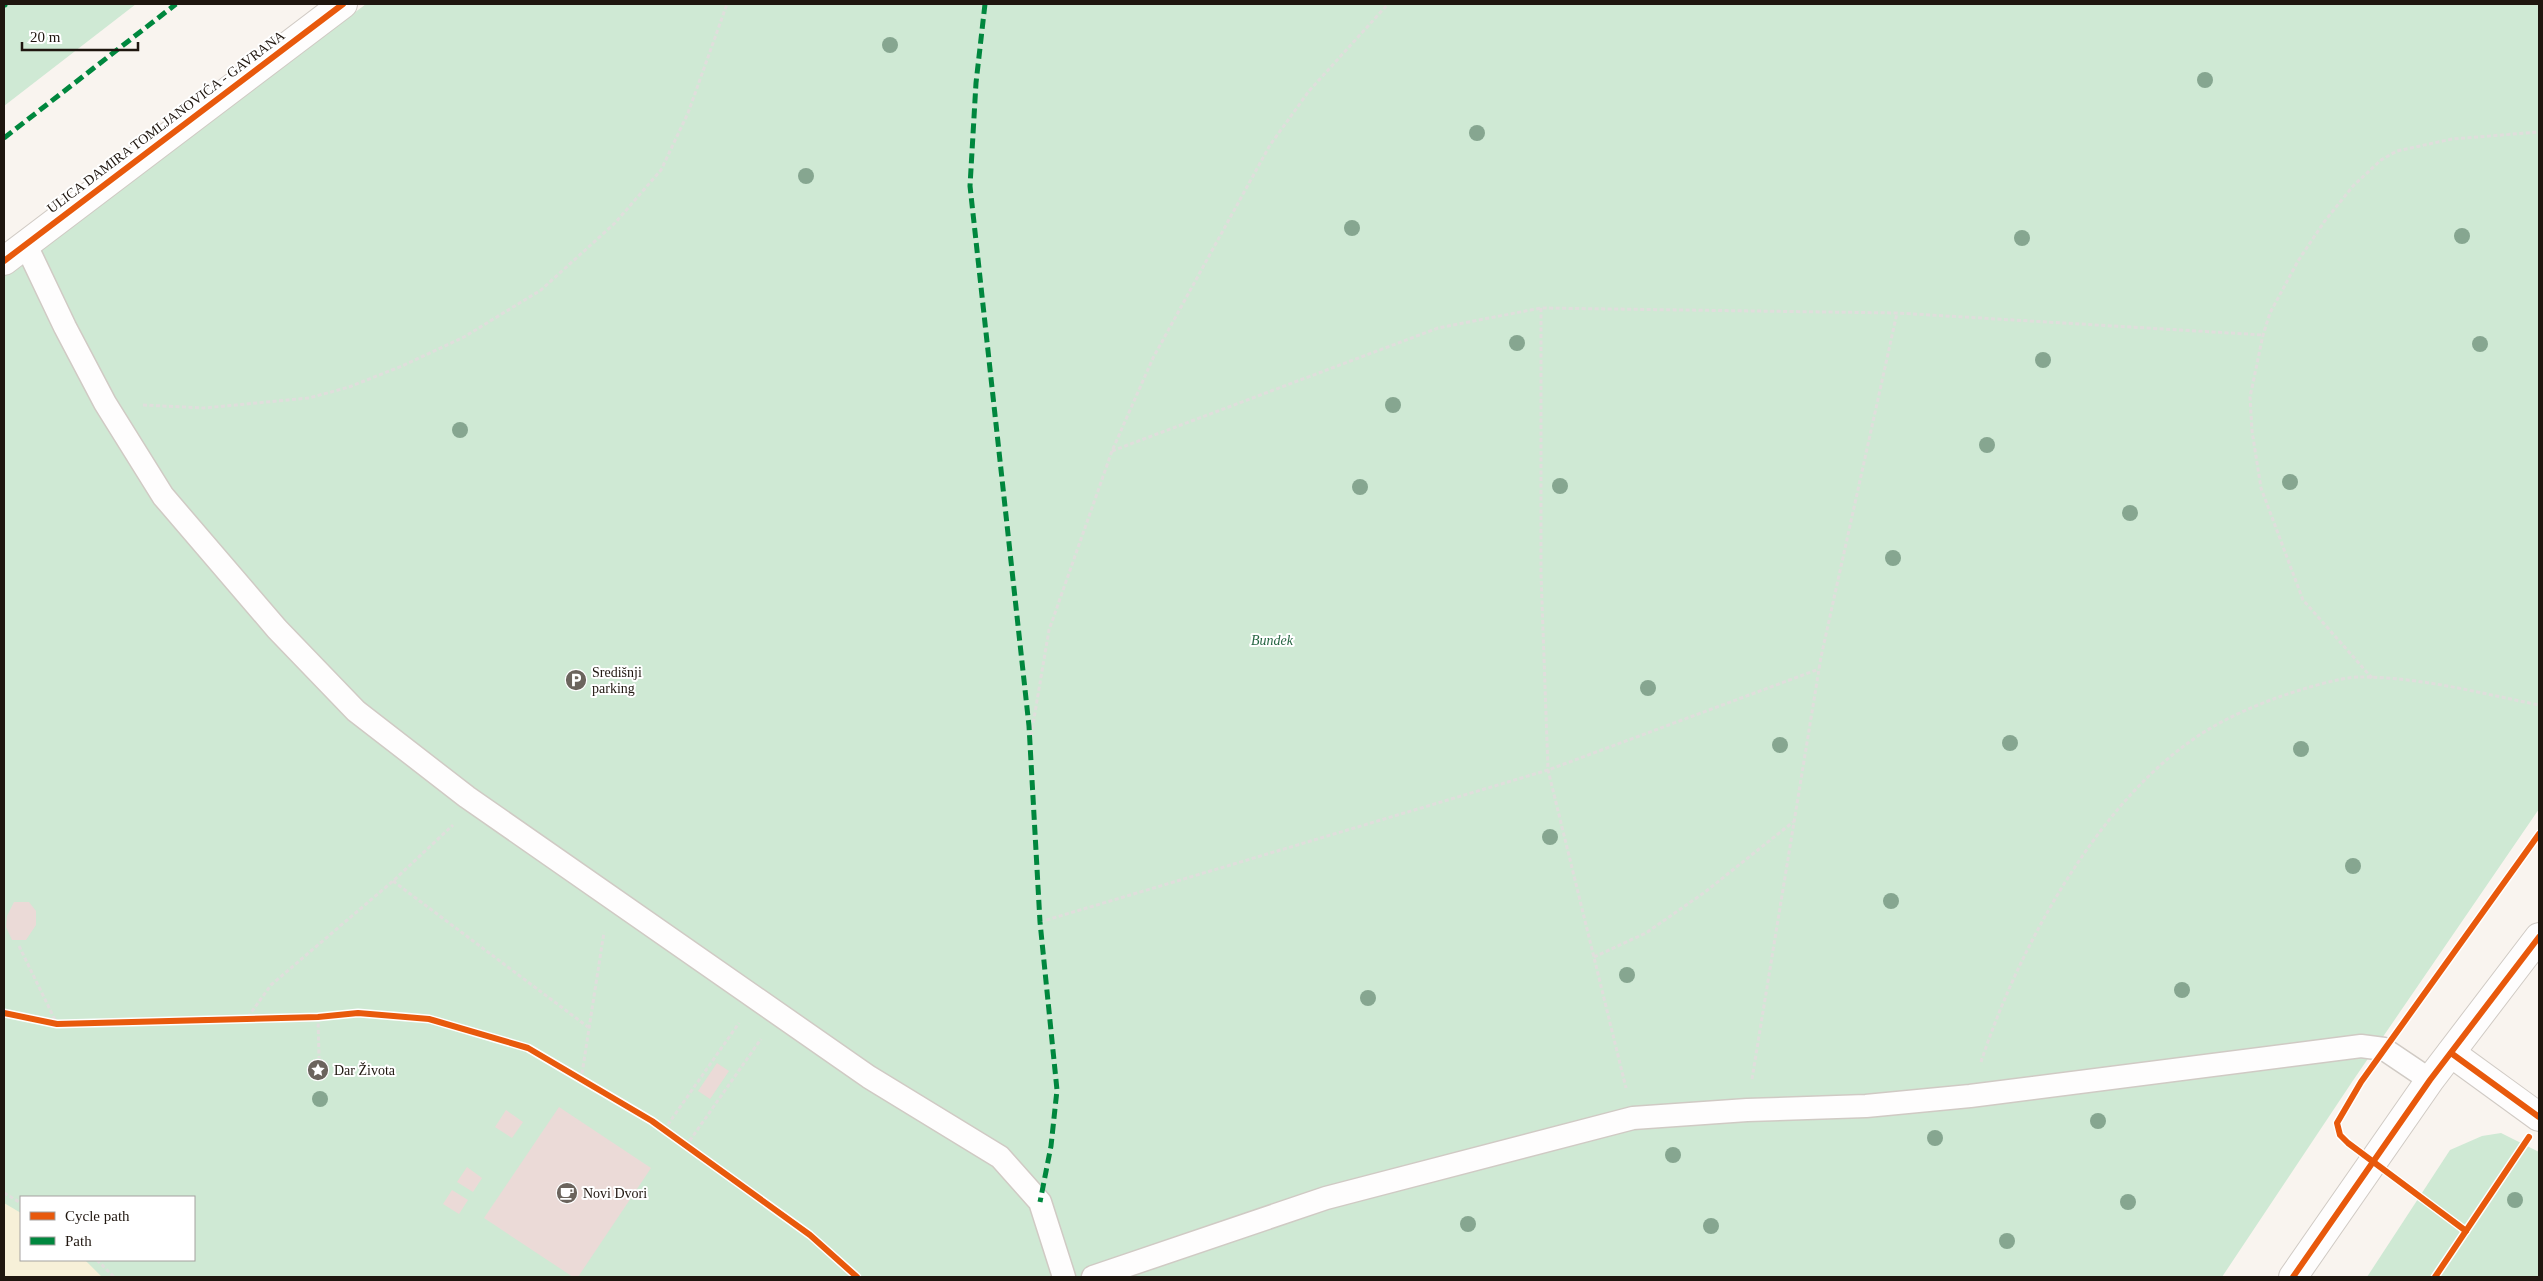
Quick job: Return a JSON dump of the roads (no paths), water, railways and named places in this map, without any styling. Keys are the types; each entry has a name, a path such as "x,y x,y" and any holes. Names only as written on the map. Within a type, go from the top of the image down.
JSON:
{"street":[{"name":"ULICA DAMIRA TOMLJANOVIĆA - GAVRANA","path":"4,261 25,243 343,4"},
{"path":"2293,1277 2430,1080 2539,937"},
{"path":"2451,1053 2539,1117"}],"lane":[{"path":"25,243 65,327 105,403 163,496 277,629 356,711 476,804 610,895 778,1014 869,1077 1000,1157 1040,1202 1064,1277"},
{"path":"1093,1277 1326,1198 1633,1118 1747,1110 1866,1106 1970,1096 2360,1046 2384,1050 2430,1080"}],"place":[{"name":"Središnji parking","path":"576,680"},
{"name":"Dar Života","path":"318,1070"},
{"name":"Novi Dvori","path":"567,1193"}],"park label":[{"name":"Bundek","path":"1272,640"}]}
